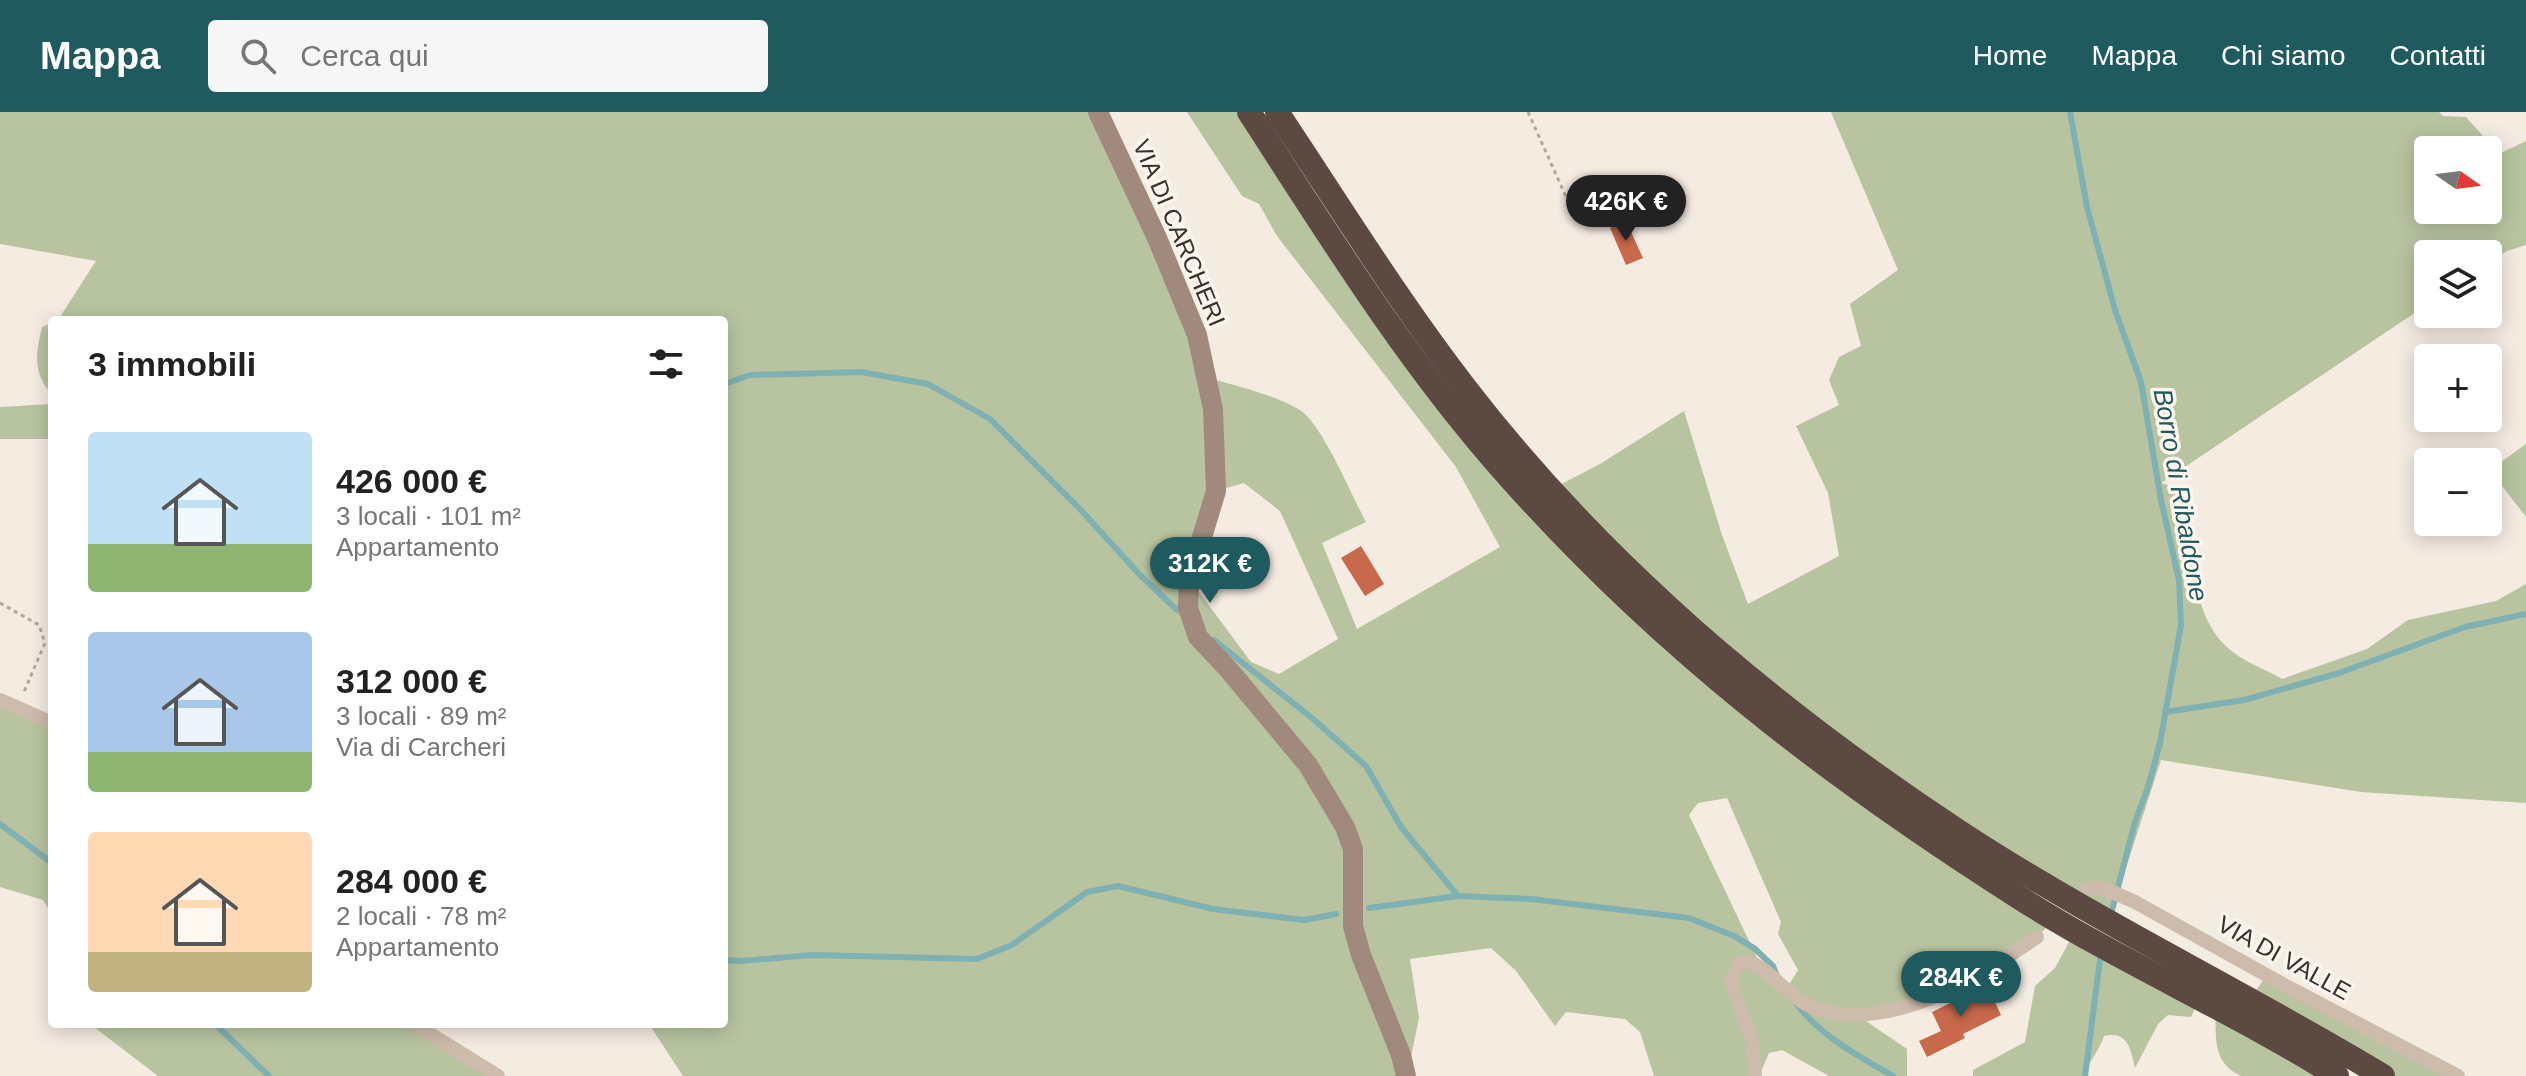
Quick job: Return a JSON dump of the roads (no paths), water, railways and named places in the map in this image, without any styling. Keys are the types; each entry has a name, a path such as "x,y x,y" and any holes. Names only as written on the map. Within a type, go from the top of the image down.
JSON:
{"highway":[{"path":"1249,112 1391,328 1499,466 1613,588 1714,679 1858,791 2022,900 2124,960 2337,1076"},
{"path":"1277,112 1416,322 1468,391 1612,553 1720,653 1814,728 1962,833 2134,937 2383,1076"}],"street":[{"name":"VIA DI CARCHERI","path":"1098,112 1157,238 1197,335 1213,409 1216,491 1189,580 1188,608 1198,637 1308,765 1345,827 1353,849 1353,926 1406,1076"},
{"path":"0,700 48,721"},
{"name":"VIA DI VALLE","path":"2087,888 2108,890 2124,897 2458,1076"},
{"path":"1755,1076 1752,1041 1731,982 1738,964 1748,961 1761,966 1785,991 1817,1009 1858,1016 1890,1012 1937,993 1990,969 2037,937"},
{"path":"420,1028 498,1076"}],"waterway":[{"name":"Borro di Ribaldone","path":"2070,112 2087,207 2115,310 2141,382 2161,500 2179,580 2181,625 2160,743 2110,918"},
{"path":"728,383 750,375 861,372 928,384 990,419 1177,610"},
{"path":"2165,712 2244,700 2339,673 2465,627 2526,614"},
{"path":"1214,640 1312,718 1366,766 1401,827 1458,896"},
{"path":"0,824 48,860"},
{"path":"728,960 813,955 977,959 1012,945 1087,892 1118,886 1213,909 1304,920 1336,914"},
{"path":"1369,908 1458,896 1531,899 1689,918 1734,936 1754,948 1773,966 1777,976"},
{"name":"Borro di Ribaldone","path":"2085,1076 2101,952"},
{"path":"1795,1002 1827,1035 1893,1076"},
{"path":"219,1028 269,1076"}]}
